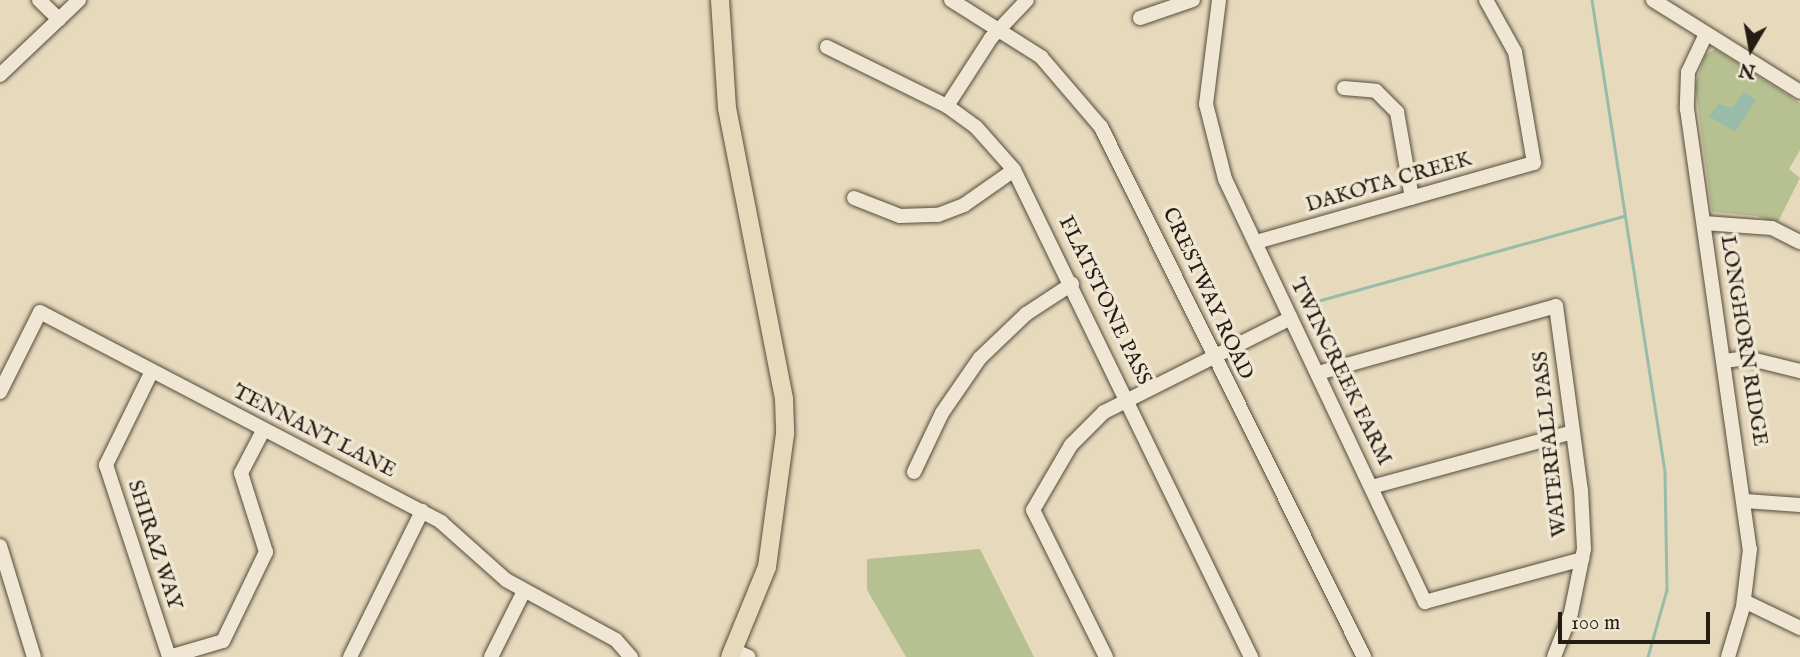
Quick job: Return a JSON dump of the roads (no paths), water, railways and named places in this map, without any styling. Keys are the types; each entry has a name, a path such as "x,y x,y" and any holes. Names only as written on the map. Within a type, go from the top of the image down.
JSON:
{"main road":[{"path":"720,0 718,33 727,108 784,399 785,433 767,567 737,654"}],"street":[{"path":"39,0 59,19"},
{"path":"0,75 79,0"},
{"name":"CRESTWAY ROAD","path":"951,0 1002,27 1066,81 1101,127 1364,657"},
{"path":"947,106 1002,27 1027,0"},
{"path":"1140,18 1193,0"},
{"name":"TWINCREEK FARM","path":"1219,0 1206,71 1208,120 1225,179 1373,487 1425,602 1582,559"},
{"name":"DAKOTA CREEK","path":"1256,242 1534,163 1515,52 1486,0"},
{"path":"1653,0 1800,92"},
{"name":"LONGHORN RIDGE","path":"1706,34 1691,63 1686,91 1745,501 1749,550 1744,601 1728,657"},
{"name":"FLATSTONE PASS","path":"827,47 947,106 976,127 1014,170 1072,284 1251,657"},
{"path":"1344,88 1376,91 1397,112 1412,198"},
{"path":"854,198 900,216 938,215 964,205 1014,170"},
{"path":"1704,223 1772,229 1800,242"},
{"path":"914,472 942,413 979,358 1011,326 1072,284"},
{"name":"WATERFALL PASS","path":"1318,373 1556,306 1573,432 1582,559 1571,613 1554,657"},
{"name":"TENNANT LANE","path":"0,392 40,312 263,431 422,511 460,535 524,591 617,640 632,655"},
{"path":"1106,657 1033,510 1076,438 1127,398 1212,354 1291,318"},
{"path":"1725,361 1747,358 1800,372"},
{"name":"SHIRAZ WAY","path":"152,371 106,465 169,657"},
{"path":"169,657 223,641 266,552 241,472 263,431"},
{"path":"1373,487 1573,432"},
{"path":"1745,501 1800,505"},
{"path":"350,657 422,511"},
{"path":"0,546 34,657"},
{"path":"491,657 524,591"},
{"path":"1744,601 1800,628"}],"waterway":[{"path":"1592,0 1665,473 1667,590 1648,657"},
{"path":"1310,303 1624,216"}]}
